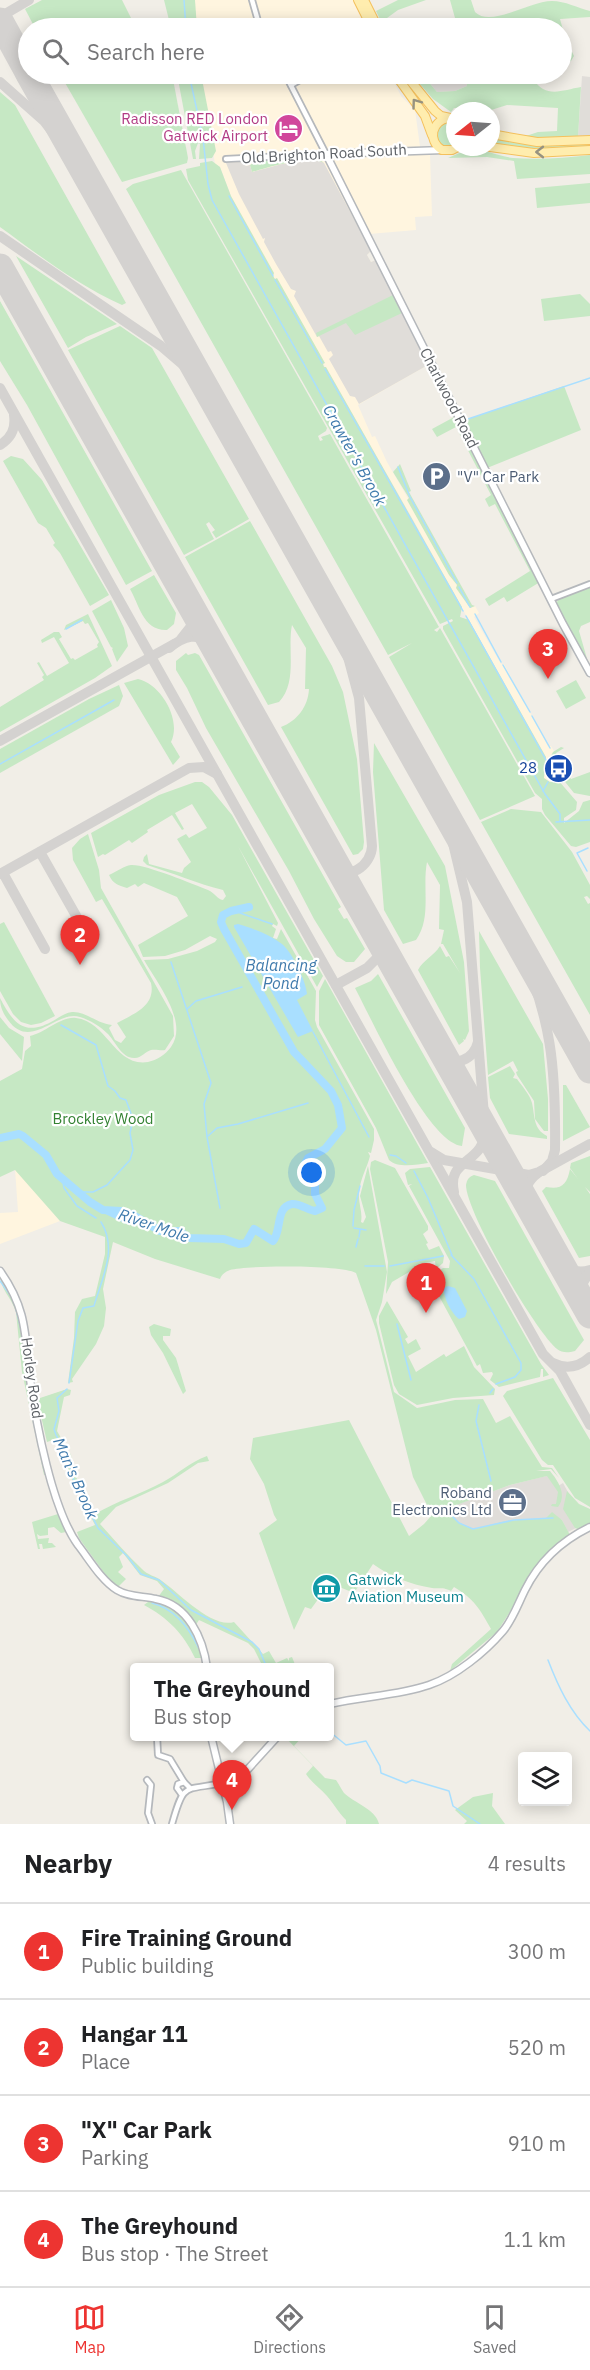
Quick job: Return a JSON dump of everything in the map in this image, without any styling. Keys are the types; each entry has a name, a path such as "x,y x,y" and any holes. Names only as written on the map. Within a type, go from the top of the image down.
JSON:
{"main road":[{"path":"358,0 367,18"},
{"path":"364,0 373,18"},
{"path":"402,84 424,116 436,146 444,150"},
{"path":"413,84 435,111 446,116"},
{"path":"432,135 439,122 446,120"},
{"path":"500,136 537,142 590,140"},
{"path":"500,148 524,152 590,150"}],"street":[{"path":"252,0 257,18"},
{"path":"291,85 326,154"},
{"name":"Old Brighton Road South","path":"422,150 429,146 432,135"},
{"name":"Old Brighton Road South","path":"226,159 444,150"},
{"name":"Charlwood Road","path":"326,154 590,674"},
{"path":"551,599 590,584"},
{"name":"Horley Road","path":"0,1271 13,1291 22,1313 39,1427 57,1500 70,1532 97,1570 115,1588 127,1594 166,1601 180,1610 191,1623 201,1643 206,1663"},
{"path":"334,1703 418,1688 450,1675 487,1647 504,1629 533,1575 552,1553 590,1527"},
{"path":"157,1741 158,1755 170,1759 190,1788"},
{"path":"212,1741 225,1791 230,1824"},
{"path":"225,1791 274,1741"},
{"path":"147,1780 151,1785 148,1813 152,1824"},
{"path":"182,1795 177,1785 184,1782"},
{"path":"172,1824 182,1795 190,1788 222,1783"}],"shaded area":[{"path":"194,0 353,0 362,18 195,18"},
{"path":"582,76 590,77 590,137 578,137"},
{"path":"202,84 395,84 401,96 415,110 421,154 430,154 432,216 415,217 416,230 369,234 363,237 371,251 367,255 371,262 376,260 428,365 358,405 372,437 375,436 387,462 471,608 475,606 479,613 474,617 501,664 504,664 548,746 551,746 554,751 564,777 554,783 543,779 542,771 546,759 415,523 273,276 231,196 220,167 215,164"},
{"path":"430,84 467,84 467,86 455,91 437,92"},
{"path":"318,160 324,163 371,251 367,255 371,262 376,260 428,365 359,404 355,397 350,396 329,359 333,355 331,351 328,352 319,336 317,337 294,296 296,291 291,289 276,264 264,242 265,238 263,239 239,194 226,163 242,162 246,166 250,165 252,172 282,164"},
{"path":"15,1169 60,1221 0,1244 0,1213 18,1212"},
{"path":"550,1475 558,1486 563,1483 569,1494 578,1527 568,1532 562,1520 558,1518 514,1520 472,1529 459,1523 445,1509 510,1485"}],"green space":[{"path":"42,0 122,0 131,18 30,18 25,9"},
{"path":"164,0 195,0 196,18 168,18"},
{"path":"398,0 426,0 398,10 387,18 379,18 376,11"},
{"path":"450,0 471,0 475,12 491,17 552,1 567,3 590,11 590,17 572,18 455,18"},
{"path":"66,84 174,84 188,158 187,163 122,182"},
{"path":"179,84 203,84 216,151 212,158 199,159 200,144 198,143 195,151 196,159 193,159"},
{"path":"420,84 430,84 437,92 455,91 467,86 467,84 537,84 543,89 555,92 581,87 578,137 523,137 538,132 557,131 558,108 507,105 500,107 500,102 446,102 446,108 433,99"},
{"path":"0,92 15,105 126,303 122,305 74,279 0,227"},
{"path":"446,121 446,147 436,137 438,127"},
{"path":"500,138 536,144 590,142 590,148 517,149 500,146"},
{"path":"500,155 532,159 590,155 590,174 517,179 514,161 487,157 448,158"},
{"path":"316,157 324,163 300,161 252,172 250,165 258,160"},
{"path":"212,161 220,167 231,196 274,273 273,276 277,278 325,363 324,367 462,607 460,617 469,620 546,757 544,778 550,782 558,780 577,802 576,810 564,818 564,823 579,811 583,802 590,800 590,842 576,847 571,846 545,815 542,809 542,799 535,793 443,629 443,626 453,621 452,619 440,624 188,180 186,169"},
{"path":"181,170 327,428 318,436 320,441 323,440 321,437 330,434 439,627 434,630 437,632 440,628 535,796 480,820 389,657 412,643 388,655 126,189 133,184"},
{"path":"590,183 590,203 537,208 535,188"},
{"path":"16,256 117,324 86,337 68,348"},
{"path":"580,294 590,304 590,316 544,321 541,299"},
{"path":"393,295 402,313 355,335 346,323 317,337 316,333"},
{"path":"0,301 152,571 126,585 27,405 0,361"},
{"path":"120,326 152,348 249,519 216,538 212,532 215,530 209,522 206,524 214,539 184,555 68,350"},
{"path":"564,386 581,430 487,468 465,420"},
{"path":"456,416 540,582 507,602 504,597 489,606 485,599 530,571 495,504 489,507 485,499 491,495 456,427 437,437 432,429"},
{"path":"11,456 23,459 42,480 109,595 90,606 60,553 53,545 55,543 46,528 38,523 3,461"},
{"path":"400,464 411,491 409,492 472,605 475,606 470,608 456,588 457,585 449,575 407,500 409,498 393,472"},
{"path":"250,521 332,666 343,692 357,759 364,842 363,849 358,854 353,855 281,727 297,717 308,696 309,689 305,689 306,648 292,625 288,685 279,702 268,705 185,557"},
{"path":"154,575 176,613 174,624 167,630 152,626 147,621 130,589"},
{"path":"590,586 590,622 581,626 579,631 590,669 556,603 561,597"},
{"path":"111,600 124,628 128,646 117,662 113,648 92,611"},
{"path":"88,614 112,666 0,732 0,707 44,680 42,677 44,675 37,663 39,662 47,676 69,663 54,637 42,643 41,640 54,632 59,632 62,637 59,639 71,659 75,660 98,647 99,642 88,623 85,624 83,621 64,630 66,625"},
{"path":"186,653 199,655 341,907 338,909 344,919 347,918 365,949 354,962 346,962 337,956 206,728 176,670 176,661"},
{"path":"138,679 154,688 167,704 174,724 171,742 180,757 173,765 124,683"},
{"path":"576,680 586,698 566,709 556,691"},
{"path":"119,685 123,696 119,706 0,773 0,749 89,699"},
{"path":"374,743 445,866 464,962 469,1031 465,1040 463,1039 464,1041 459,1045 418,970 440,946 460,973 443,944 441,944 444,930 439,929 440,885 427,862 424,922 416,940 403,944 384,910 373,772"},
{"path":"561,747 564,748 556,753 571,779 590,772 590,796 574,793 562,778 564,776 551,756"},
{"name":"Brockley Wood","path":"195,782 202,782 209,787 232,815 323,976 317,987 238,846 278,923 277,926 273,924 272,926 276,929 273,938 277,939 281,929 316,991 315,1020 317,1027 374,1129 374,1140 371,1153 368,1152 370,1156 359,1197 361,1222 363,1223 366,1217 360,1196 368,1166 387,1272 382,1302 376,1320 394,1392 417,1408 455,1400 483,1399 496,1423 510,1416 542,1467 552,1468 559,1478 551,1469 536,1471 550,1471 556,1480 562,1493 558,1507 551,1506 556,1504 558,1492 547,1476 510,1485 446,1509 459,1523 473,1529 506,1521 546,1518 552,1512 562,1520 570,1535 545,1557 497,1632 450,1671 452,1664 491,1629 476,1605 461,1591 454,1587 451,1591 424,1587 393,1576 373,1564 354,1593 337,1586 327,1587 311,1609 305,1607 294,1630 259,1533 277,1520 264,1484 250,1459 253,1438 349,1420 409,1536 432,1515 413,1477 376,1330 356,1273 333,1268 255,1267 230,1270 220,1279 155,1259 113,1242 103,1289 106,1308 104,1326 96,1344 72,1379 73,1382 68,1383 75,1312 82,1299 95,1296 105,1254 105,1237 60,1221 15,1170 0,1177 0,1081 22,1069 25,1051 31,1046 30,1036 59,1022 76,1018 96,1027 127,1058 136,1062 148,1062 163,1055 171,1047 176,1037 174,1015 163,991 144,960 168,959 197,951 217,939 210,936 185,950 165,956 143,957 138,945 188,916 177,897 144,883 138,887 135,884 127,888 118,885 109,875 131,865 138,866 208,890 223,900 226,896 223,890 147,865 143,861 147,854 149,864 182,873 191,862 177,839 186,834 189,838 207,828 192,804 175,813 184,829 182,830 172,815 147,830 148,832 132,843 129,840 105,855 98,857 91,833 159,795"},
{"path":"511,809 541,812 572,852 590,885 590,899 587,896 584,897 588,904 590,903 590,1015 481,822"},
{"path":"88,834 99,870 101,888 173,1016 174,1036 165,1050 151,1050 137,1058 130,1058 102,1029 80,1017 71,1016 44,1028 26,1032 17,1029 2,1010 0,998 14,1020 33,1028 72,1012 82,1013 112,1025 109,1028 115,1040 121,1043 126,1037 117,1023 142,1008 150,998 151,983 102,899 96,902 73,860 72,848"},
{"path":"4,922 55,1016 41,1023 31,1025 21,1022 13,1014 0,991 0,924"},
{"path":"479,931 543,1044 548,1099 548,1131 544,1131 535,1119 534,1101 517,1075 518,1071 513,1061 488,1075"},
{"path":"378,974 465,1128 462,1146 448,1140 433,1125 418,1103 387,1051 355,988 371,981"},
{"path":"325,979 428,1163 402,1165 389,1160 376,1128 319,1025 319,991"},
{"path":"0,1017 9,1028 24,1037 22,1061 0,1034"},
{"path":"510,1066 515,1074 513,1078 517,1079 530,1097 537,1126 547,1136 547,1139 509,1134 490,1098 488,1077"},
{"path":"563,1085 566,1085 590,1127 563,1141"},
{"path":"590,1156 590,1192 585,1187 590,1194 590,1256 579,1258 542,1191 546,1187 556,1188 565,1183 570,1169 578,1179 570,1168 571,1163"},
{"path":"375,1160 395,1168 428,1226 428,1230 423,1234 429,1250 439,1246 444,1256 443,1263 436,1269 435,1261 419,1264 420,1268 392,1282 386,1294 388,1262 370,1169 371,1162"},
{"path":"430,1167 549,1375 543,1377 543,1369 541,1369 540,1377 499,1387 490,1380 492,1372 483,1373 480,1364 477,1366 433,1285 434,1275 443,1268 449,1268 450,1261 409,1186 412,1184 408,1185 405,1173 410,1169"},
{"path":"474,1175 495,1181 584,1340 575,1351 561,1351 547,1338 503,1270 469,1199 466,1183"},
{"path":"0,1273 17,1301 47,1474 44,1475 22,1372 16,1312 4,1289"},
{"path":"387,1301 408,1337 405,1339 408,1344 416,1339 421,1349 408,1356 416,1372 444,1354 446,1357 464,1346 474,1367 495,1389 494,1395 453,1398 417,1405 399,1394 394,1385 379,1323 379,1316"},
{"path":"154,1324 171,1329 170,1336 163,1336 163,1340 176,1358 186,1391 183,1394 163,1353 151,1335 149,1327"},
{"path":"553,1378 590,1440 590,1507 575,1498 553,1465 548,1465 542,1460 503,1396 507,1391"},
{"path":"67,1389 71,1390 70,1395 64,1397 57,1431 71,1455 74,1473 95,1514 163,1482 195,1461 207,1456 209,1461 198,1463 168,1483 116,1507 100,1524 144,1571 160,1579 206,1615 225,1623 234,1622 263,1654 269,1651 276,1663 261,1663 248,1643 199,1620 195,1626 180,1606 169,1599 158,1597 164,1589 157,1581 140,1575 123,1553 119,1557 123,1567 118,1572 126,1579 118,1587 107,1577 79,1538 77,1532 95,1525 72,1480 56,1439 47,1442 37,1399"},
{"path":"567,1491 579,1504 590,1509 590,1526 580,1530 575,1528 563,1509"},
{"path":"58,1514 66,1532 61,1533 54,1527 48,1528 48,1535 37,1534 38,1539 49,1538 48,1543 56,1547 43,1549 42,1544 39,1544 40,1549 38,1549 32,1522"},
{"path":"152,1599 173,1609 186,1621 204,1658 195,1658 174,1627 144,1605"},
{"path":"292,1657 294,1663 276,1663 287,1658 289,1661"},
{"path":"289,1741 298,1741 294,1746 325,1778 336,1780 348,1797 374,1814 379,1824 346,1824 346,1820 306,1774 313,1766"},
{"path":"493,1793 492,1806 505,1824 464,1824 467,1821 455,1810 473,1797"}],"water":[{"name":"Balancing Pond","path":"238,924 272,938 290,953 307,994 297,1000 313,1031 298,1037 234,927"},
{"path":"448,1286 455,1288 467,1311 465,1317 459,1319 448,1305 444,1288"}],"waterway":[{"name":"Crawter's Brook","path":"184,0 185,18"},
{"name":"Crawter's Brook","path":"191,84 203,138 212,200 545,794 560,814 560,821"},
{"path":"229,196 273,276"},
{"path":"275,280 322,363"},
{"path":"325,369 463,611"},
{"path":"465,420 590,378"},
{"path":"398,467 410,497 457,583"},
{"path":"459,587 470,607"},
{"path":"475,614 501,662"},
{"path":"466,616 546,760"},
{"path":"66,629 82,620"},
{"path":"503,665 530,712"},
{"path":"0,764 114,700"},
{"path":"532,716 550,748"},
{"path":"549,767 551,771 549,777"},
{"path":"543,791 548,782"},
{"name":"River Mole","path":"556,822 590,820"},
{"path":"587,871 577,853 588,848"},
{"name":"River Mole","path":"0,1138 19,1134 23,1136 46,1155 57,1174 103,1210 121,1211 133,1215 160,1231 179,1231 189,1238 224,1239 239,1244 246,1243 254,1229 273,1241 281,1214 287,1206 295,1204 315,1211 322,1208 315,1194 315,1182 306,1173 304,1166 308,1158 325,1149 342,1128 338,1105 331,1091 294,1052 224,929 221,922 223,915 249,907"},
{"path":"240,913 272,924"},
{"path":"171,962 211,1083 204,1104 207,1137 220,1208"},
{"path":"187,1009 196,1001 242,987"},
{"name":"Man's Brook","path":"61,1025 96,1045 108,1086 120,1098 126,1100 133,1119 130,1133 133,1150 130,1160 107,1185 93,1192 78,1192"},
{"path":"313,1032 369,1137"},
{"path":"208,1136 217,1128 308,1103"},
{"path":"390,1155 406,1163"},
{"path":"414,1171 452,1255"},
{"name":"Man's Brook","path":"62,1177 64,1188 77,1206 96,1218"},
{"path":"353,1226 360,1186"},
{"path":"108,1211 127,1220 137,1218"},
{"name":"Man's Brook","path":"69,1383 78,1321 83,1308 94,1306 107,1264 108,1243 101,1222"},
{"path":"354,1228 366,1230"},
{"path":"359,1237 360,1230"},
{"path":"356,1247 358,1239"},
{"path":"451,1255 474,1279 521,1363 521,1370 515,1377 496,1384"},
{"path":"390,1266 443,1256"},
{"path":"365,1266 384,1266"},
{"path":"0,1281 13,1299"},
{"path":"16,1309 21,1329"},
{"path":"397,1324 411,1380"},
{"name":"Man's Brook","path":"67,1389 57,1398 59,1411 54,1429 69,1460 73,1478 98,1528 128,1557 141,1574 159,1580 191,1610 252,1642 259,1649 265,1663"},
{"path":"490,1393 493,1389"},
{"path":"479,1405 476,1421 491,1481"},
{"path":"448,1512 459,1523 473,1529 514,1520 553,1518"},
{"path":"152,1603 174,1614 191,1633 199,1649"},
{"path":"548,1660 565,1698 576,1716 590,1731"},
{"name":"Man's Brook","path":"334,1735 346,1745 366,1741 380,1766 381,1773 406,1783 412,1780 449,1791 453,1806 480,1824"}],"taxiway":[{"path":"0,17 29,0"},
{"path":"0,29 10,39"},
{"path":"0,82 44,121 90,181"},
{"path":"0,236 161,346 189,370 213,401"},
{"path":"0,388 543,1354 560,1371 590,1425"},
{"path":"0,445 12,433 14,415"},
{"path":"315,827 326,858 331,867 337,871 344,873 358,870 368,860 372,846 359,698 344,642 320,588"},
{"path":"181,639 192,625 194,611"},
{"path":"169,648 191,637 202,638 213,646"},
{"path":"0,741 174,644"},
{"path":"0,874 189,768 204,767 217,774"},
{"path":"426,779 452,839 467,902 485,1128 484,1140 479,1149 456,1172 453,1181 454,1192"},
{"path":"40,852 83,928"},
{"path":"3,873 45,949"},
{"path":"336,985 367,968 378,957 378,945 370,925"},
{"path":"517,941 538,994 550,1043 553,1068 555,1150 552,1161 543,1171"},
{"path":"421,1016 435,1049 446,1060 454,1062 466,1059 473,1053 478,1042"},
{"path":"431,1152 444,1160 529,1175 539,1172 590,1144"},
{"path":"527,1203 525,1194 527,1186 538,1173"},
{"path":"559,1260 573,1270 581,1272 590,1270"},
{"path":"583,1303 581,1286 590,1271"},
{"path":"553,1363 573,1366 590,1357"}],"runway":[{"path":"0,21 18,54"},
{"path":"35,84 590,1070"},
{"path":"0,267 590,1315"}],"place":[{"name":"Radisson RED London Gatwick Airport","path":"289,128"},
{"name":"\"V\" Car Park","path":"436,477"},
{"name":"\"X\" Car Park","path":"548,679"},
{"name":"28","path":"558,768"},
{"name":"Hangar 11","path":"80,965"},
{"name":"Fire Training Ground","path":"426,1313"},
{"name":"Roband Electronics Ltd","path":"513,1502"},
{"name":"Gatwick Aviation Museum","path":"327,1589"},
{"name":"The Greyhound","path":"232,1810"}]}
